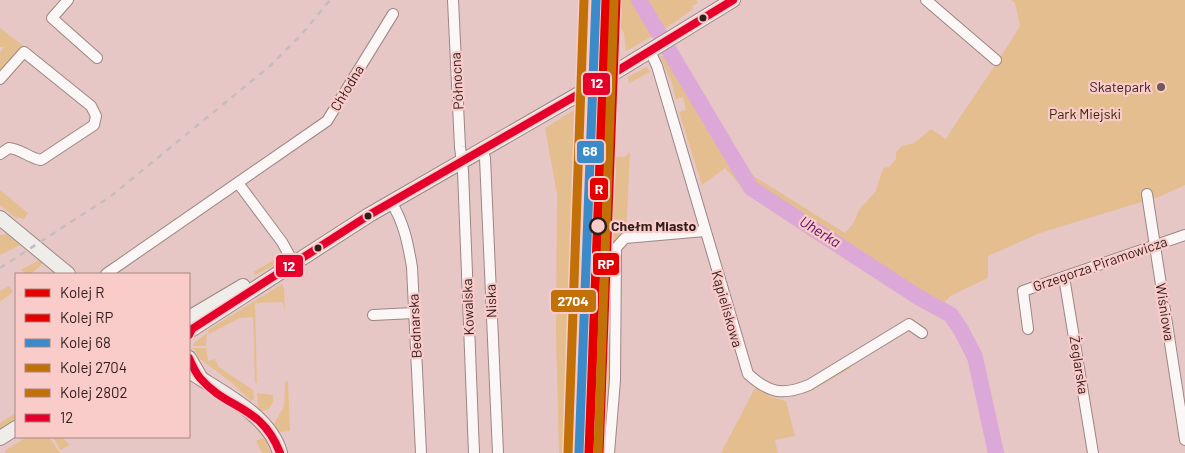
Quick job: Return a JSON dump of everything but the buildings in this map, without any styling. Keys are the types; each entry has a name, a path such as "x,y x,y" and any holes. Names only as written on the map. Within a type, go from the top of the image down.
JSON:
{"main road":[{"path":"190,327 243,286 288,265 733,0"},
{"path":"0,218 67,273"},
{"path":"190,360 201,380"},
{"path":"190,372 264,424 274,436 280,453"},
{"path":"0,438 15,429"}],"street":[{"path":"68,0 52,18 97,58"},
{"name":"Północna","path":"453,0 462,161"},
{"path":"926,0 996,60"},
{"name":"Chłodna","path":"107,273 327,121 393,14"},
{"name":"Kąpieliskowa","path":"653,49 742,361 748,374 769,389 788,392 809,385 909,324 922,334"},
{"path":"0,79 24,52 91,106 95,110 96,121 94,125 41,160 32,158 17,149 9,148 0,154"},
{"name":"Niska","path":"482,150 485,158 498,453"},
{"name":"Kowalska","path":"462,161 474,453"},
{"path":"238,183 282,242 288,265"},
{"name":"Wiśniowa","path":"1147,194 1185,440"},
{"name":"Bednarska","path":"391,202 397,212 407,240 412,267 421,453"},
{"path":"609,453 615,380 616,248 625,238 705,231"},
{"name":"Grzegorza Piramowicza","path":"1028,329 1023,291 1185,235"},
{"name":"Żeglarska","path":"1064,278 1093,453"},
{"path":"373,315 414,313"}],"green space":[{"path":"611,0 696,0 698,3 692,6 693,9 665,29 626,51 624,34 613,11"},
{"name":"Park Miejski","path":"1011,0 1185,0 1185,185 1161,196 1040,233 988,256 988,278 950,296 935,314 806,234 749,195 725,168 702,185 679,112 686,110 683,97 676,99 672,83 660,57 672,51 739,159 741,158 752,175 845,233 853,224 859,210 876,191 883,168 889,167 896,159 896,152 902,146 914,143 931,129 946,139 1020,26 1015,3"},
{"path":"0,28 24,46 0,72 0,52 4,47 0,47"},
{"path":"647,67 650,72 629,83 628,77"},
{"path":"579,107 566,453 559,453 556,333 557,194 545,128"},
{"path":"630,152 626,235 616,248 608,453 593,453 606,156 625,157"},
{"path":"0,190 28,213 24,219 15,217 0,205"},
{"path":"6,234 20,245 0,255 0,235"},
{"path":"283,255 281,262 255,275 253,272"},
{"path":"39,260 43,263 32,273 25,273 21,270"},
{"path":"282,284 284,288 285,316 283,302 255,303 257,383 255,383 253,317 240,318 209,334 208,330"},
{"path":"9,286 13,292 0,302 0,291"},
{"path":"207,333 206,346 193,346 193,344"},
{"path":"193,348 206,348 208,361 215,359 219,367 253,390 254,399 251,401 231,382 200,359"},
{"path":"847,367 851,368 809,392 791,397"},
{"path":"288,381 290,431 278,432 274,424 284,406 285,382"},
{"path":"755,388 771,397 786,401 795,436 775,440 778,453 721,453"},
{"path":"257,393 273,395 273,402 269,409 263,411 258,408"},
{"path":"15,414 15,420 0,429 0,423"},
{"path":"25,438 50,438 60,453 5,453 6,450"},
{"path":"54,438 63,438 70,445 60,450"},
{"path":"262,438 266,440 271,453 262,453 256,441"}],"waterway":[{"name":"Uherka","path":"639,0 751,188 918,297 951,315 975,357 996,453"}],"railway":[{"path":"0,268 111,196 270,66 301,35 330,0"},
{"path":"572,453 588,0"}],"rail line":[{"name":"2704","path":"568,453 584,0"},
{"name":"68","path":"579,453 596,0"},
{"name":"R","path":"589,453 606,0"},
{"name":"RP","path":"599,453 616,0"},
{"name":"2802","path":"598,453 614,1"}],"transit line":[{"name":"12","path":"190,333 192,329 369,215 591,87 733,0"},
{"name":"12","path":"190,360 198,376 210,388 254,417 264,426 273,437 280,453"}],"place":[{"name":"Skatepark","path":"1161,87"},
{"name":"Chełm Miasto","path":"598,226"}]}
